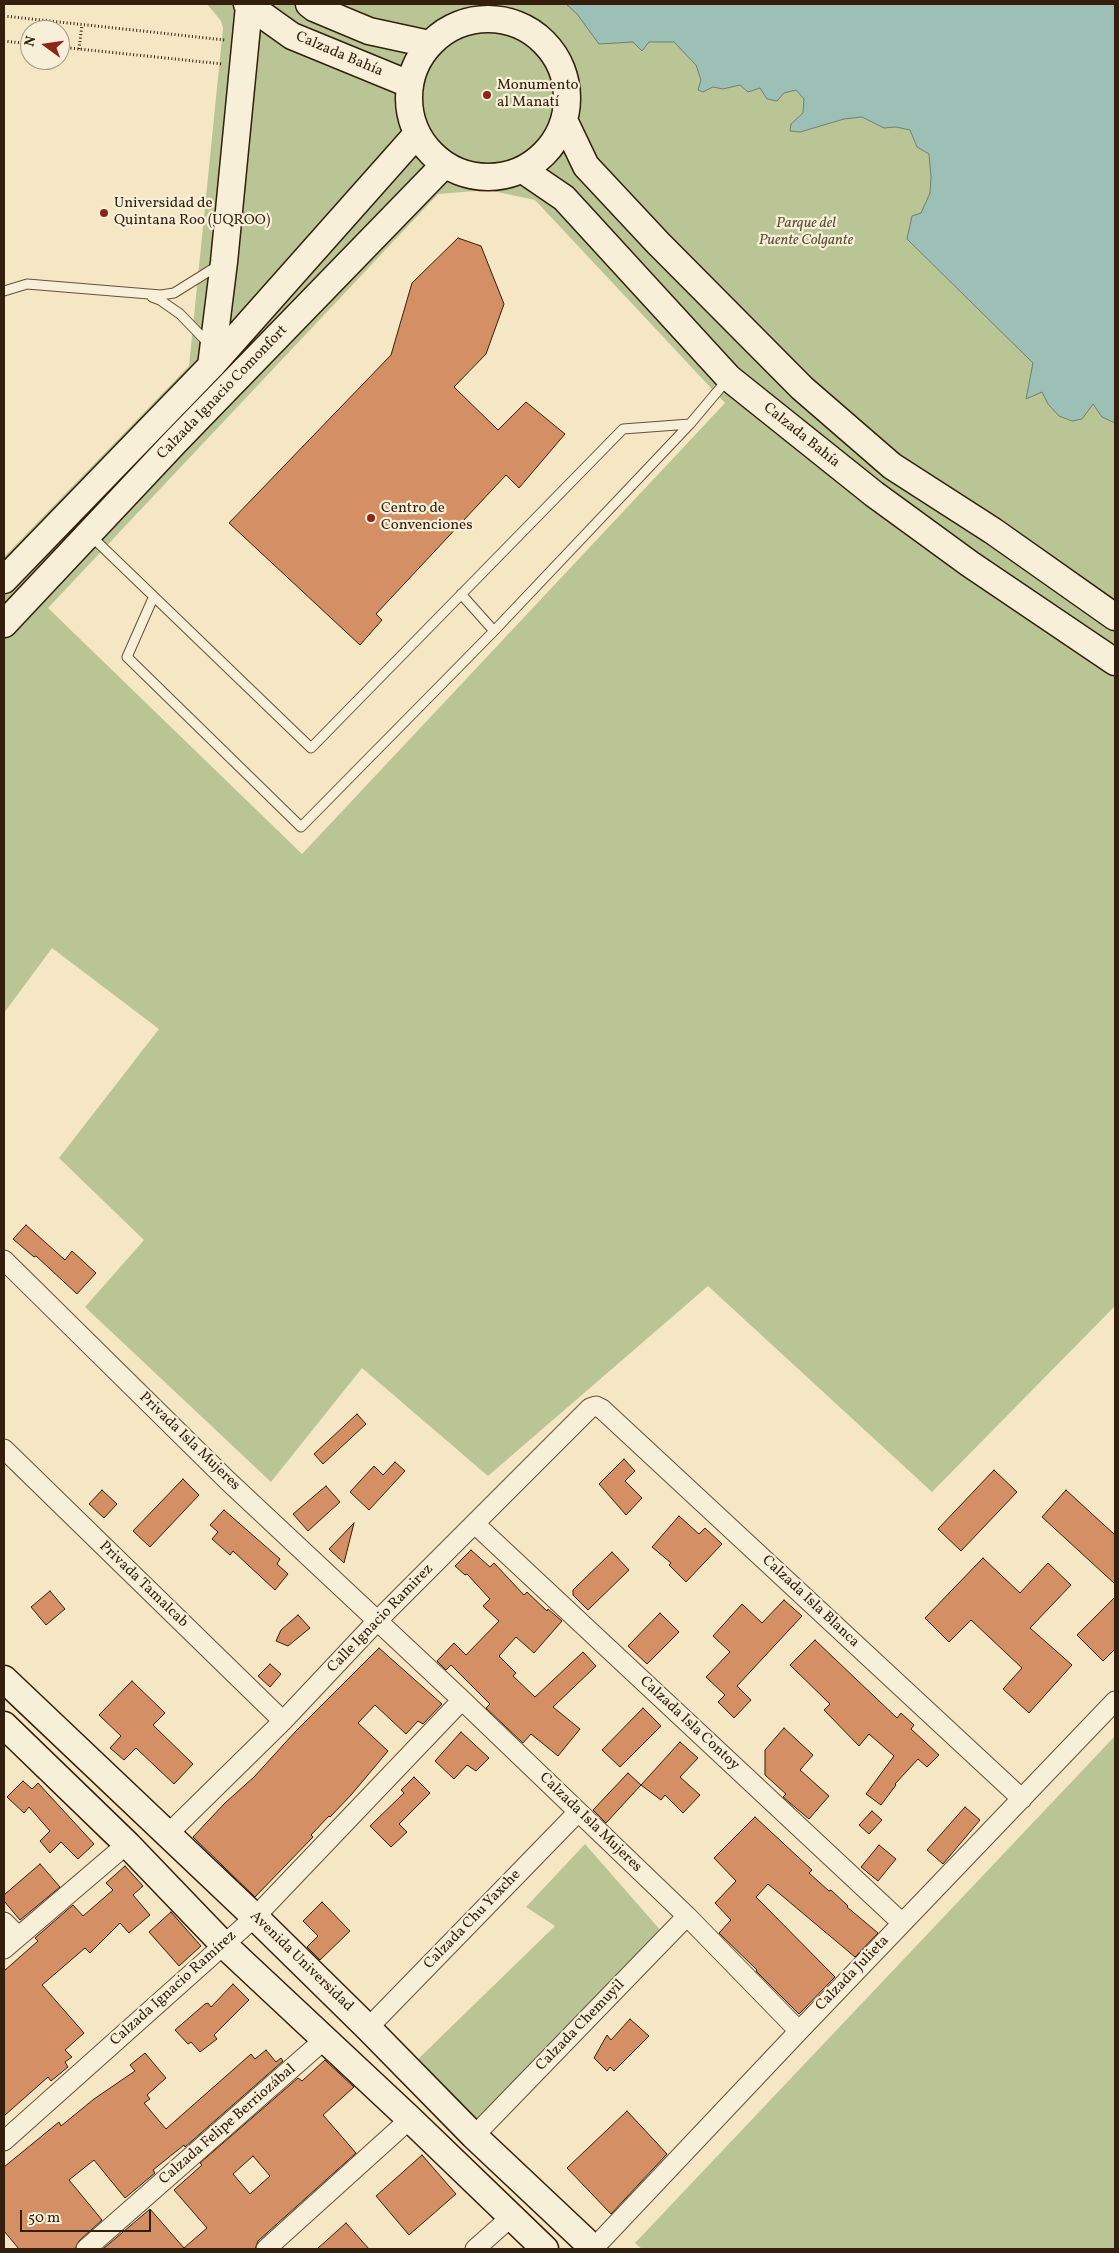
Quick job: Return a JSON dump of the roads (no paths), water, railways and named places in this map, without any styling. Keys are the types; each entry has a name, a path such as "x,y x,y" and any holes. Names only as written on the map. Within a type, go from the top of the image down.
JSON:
{"main road":[{"path":"309,4 369,31 429,44"},
{"path":"212,357 224,262 245,54 248,5"},
{"name":"Calzada Bahía","path":"248,5 292,36 409,84"},
{"path":"476,18 502,19 527,28 548,45 562,68 568,94 564,120 550,146 541,157 523,170 497,177 469,176 444,165 428,151 417,134 409,110 409,84 416,63 429,44 450,27 476,18"},
{"path":"564,120 586,166 658,243 802,388 892,466 993,531 1115,617"},
{"name":"Calzada Ignacio Comonfort","path":"4,580 417,134"},
{"name":"Calzada Ignacio Comonfort","path":"4,624 90,535 176,441 444,165"},
{"name":"Calzada Bahía","path":"523,170 564,198 729,378 874,494 970,564 1115,662"},
{"path":"970,564 993,531"},
{"name":"Avenida Universidad","path":"4,1679 255,1917 474,2136 594,2249"},
{"path":"4,1725 127,1844 224,1945 326,2039 545,2249"}],"street":[{"name":"Privada Isla Mujeres","path":"4,1260 228,1481 378,1620"},
{"name":"Calle Ignacio Ramirez","path":"168,1834 283,1721 378,1620 590,1408 596,1406"},
{"name":"Calzada Isla Blanca","path":"596,1406 602,1409 1022,1799"},
{"name":"Privada Tamalcab","path":"4,1449 283,1721"},
{"name":"Calzada Isla Contoy","path":"475,1524 902,1923"},
{"name":"Calzada Isla Mujeres","path":"378,1620 688,1916 798,2031"},
{"name":"Calzada Ignacio Ramírez","path":"4,2140 255,1917 462,1700"},
{"name":"Calzada Julieta","path":"594,2249 798,2031 1115,1701"},
{"name":"Calzada Chu Yaxche","path":"368,2028 578,1812"},
{"path":"4,1949 127,1844"},
{"name":"Calzada Chemuyil","path":"474,2136 688,1916"},
{"path":"4,1922 18,1936"},
{"name":"Calzada Felipe Berriozábal","path":"86,2249 326,2039"},
{"path":"266,2249 410,2119"},
{"path":"475,2249 511,2217"}],"lane":[{"path":"4,290 27,284 142,294 174,293 224,262"},
{"path":"142,294 160,300 180,314 212,357"},
{"path":"153,598 127,657 301,827 494,631 690,424 729,378"},
{"path":"90,535 153,598 311,748 623,429 690,424"},
{"path":"461,594 494,631"}],"water":[{"path":"566,4 1115,4 1115,423 1102,417 1093,404 1082,419 1072,421 1059,416 1048,404 1042,392 1026,399 1033,363 907,239 912,216 921,213 930,193 931,177 929,154 917,147 910,130 896,127 884,128 862,117 844,119 800,132 790,131 791,124 803,113 804,99 796,90 784,93 777,101 767,99 760,88 748,92 740,85 723,89 713,87 703,92 698,90 701,80 696,65 674,42 649,42 642,51 633,42 599,44 577,14"}],"place":[{"name":"Monumento al Manatí","path":"487,95"},
{"name":"Universidad de Quintana Roo (UQROO)","path":"104,213"},
{"name":"Centro de Convenciones","path":"371,518"}],"park label":[{"name":"Parque del Puente Colgante","path":"806,232"}]}
